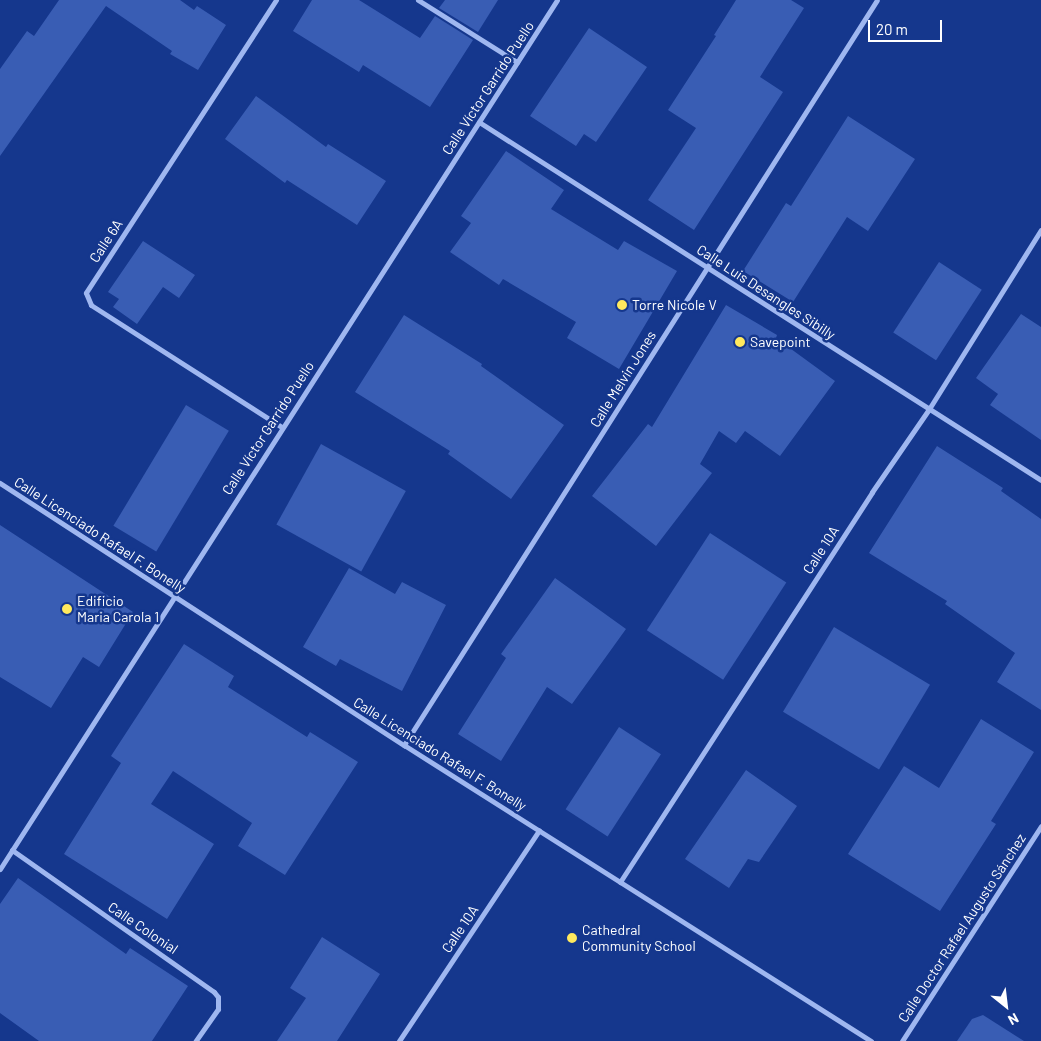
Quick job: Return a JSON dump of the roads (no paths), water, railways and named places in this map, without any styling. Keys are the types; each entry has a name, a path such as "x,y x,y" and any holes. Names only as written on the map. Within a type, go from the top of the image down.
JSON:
{"street":[{"name":"Calle 6A","path":"276,0 86,293 91,305 282,427"},
{"path":"418,0 517,62"},
{"name":"Calle Víctor Garrido Puello","path":"0,869 557,0"},
{"name":"Calle Melvin Jones","path":"404,745 877,0"},
{"name":"Calle Luis Desangles Sibilly","path":"479,122 1041,480"},
{"name":"Calle 10A","path":"620,882 872,492 929,409 1041,230"},
{"name":"Calle Licenciado Rafael F. Bonelly","path":"0,483 404,745 870,1041"},
{"name":"Calle Doctor Rafael Augusto Sánchez","path":"902,1041 1041,826"},
{"name":"Calle 10A","path":"399,1041 539,830"},
{"name":"Calle Colonial","path":"12,850 214,992 218,997 219,1006 196,1041"}],"place":[{"name":"Torre Nicole V","path":"622,305"},
{"name":"Savepoint","path":"740,342"},
{"name":"Edificio Maria Carola 1","path":"67,609"},
{"name":"Cathedral Community School","path":"572,938"}]}
